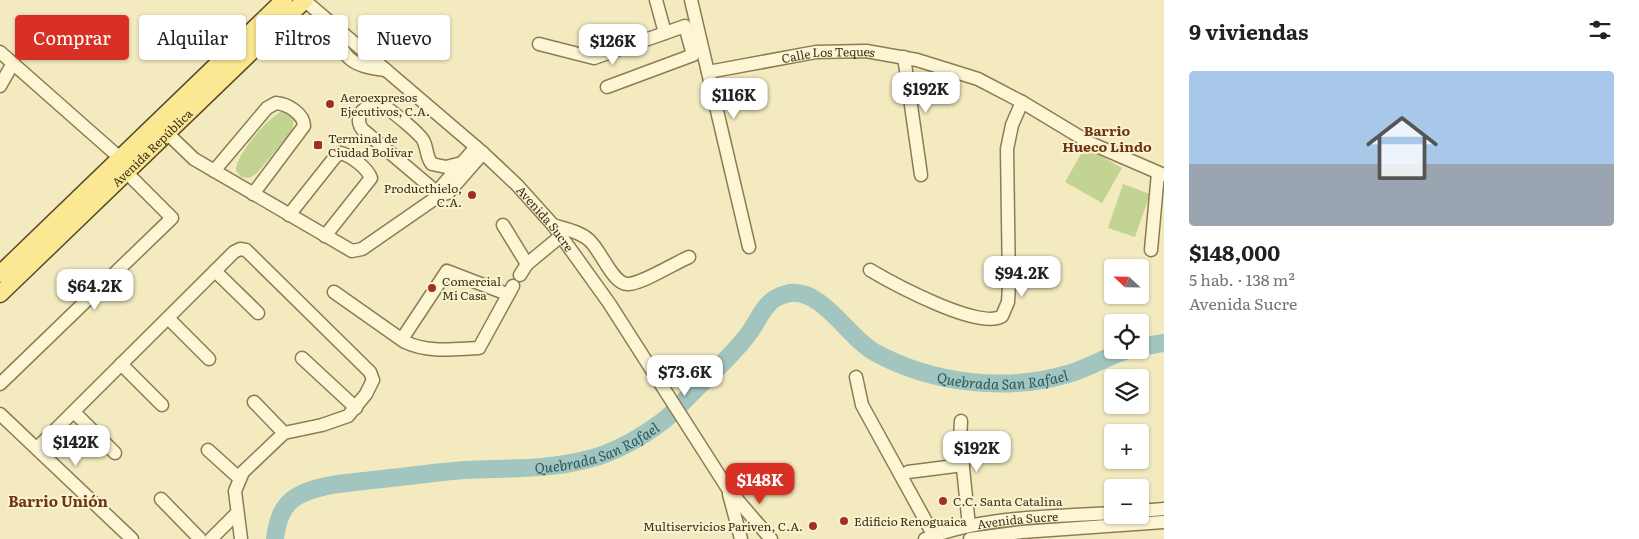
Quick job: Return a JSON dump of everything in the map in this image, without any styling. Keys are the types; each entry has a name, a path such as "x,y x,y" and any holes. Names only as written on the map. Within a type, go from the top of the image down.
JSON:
{"main road":[{"name":"Avenida República","path":"0,294 284,0"},
{"name":"Avenida República","path":"0,274 123,165 168,133 304,0"}],"street":[{"name":"Avenida Sucre","path":"304,0 480,150 523,192 553,225 609,303 728,489 771,539"},
{"path":"656,0 666,32"},
{"path":"691,0 749,247"},
{"path":"539,44 594,58 685,26 693,55 607,86"},
{"name":"Calle Los Teques","path":"708,72 816,52 866,51 904,57 978,79 1022,102 1090,143 1161,174"},
{"path":"0,52 123,165 172,218 0,384"},
{"path":"904,57 921,175"},
{"path":"0,86 13,63"},
{"path":"870,270 903,289 958,312 990,320 1002,316 1008,302 1009,286 1008,149 1012,125 1022,102"},
{"path":"214,172 267,108 276,103 286,105 303,119 304,126 253,194"},
{"path":"440,195 362,129 359,119 362,111 370,104 386,108 424,141 430,162 439,166 462,163"},
{"path":"168,133 194,159 347,250 358,250 440,195 448,194 480,150"},
{"path":"440,195 441,187 462,163 480,150"},
{"path":"410,171 426,152"},
{"path":"289,215 335,157 340,154 348,156 366,170 371,178 325,236"},
{"path":"1151,250 1161,174"},
{"path":"503,225 523,270 561,236"},
{"path":"553,225 586,238 596,246 616,279 625,284 637,282 689,257"},
{"path":"37,448 237,249 246,250 257,258 372,374 372,384 356,408 343,419 284,433 239,478 235,491 241,539"},
{"path":"214,271 258,313"},
{"path":"334,292 402,339 426,349 479,348 510,290 447,271 402,339"},
{"path":"168,318 209,359"},
{"path":"302,358 356,408"},
{"path":"122,364 162,405"},
{"path":"856,377 862,406 929,537"},
{"path":"254,402 284,433"},
{"path":"74,412 115,453"},
{"path":"0,414 132,539"},
{"path":"961,422 970,533"},
{"path":"208,450 239,478"},
{"path":"908,472 963,465"},
{"name":"Avenida Sucre","path":"728,489 741,539"},
{"path":"162,499 200,539"},
{"path":"211,539 237,512"},
{"name":"Avenida Sucre","path":"970,533 1021,519 1104,514"},
{"name":"Avenida Sucre","path":"1149,515 1164,521"},
{"name":"Avenida Sucre","path":"929,537 970,533 1035,535 1164,521"},
{"path":"114,522 118,539"}],"green space":[{"path":"284,111 294,119 292,131 256,174 249,178 241,177 236,171 237,165 254,136 278,113"},
{"path":"1085,147 1122,168 1102,203 1065,182"},
{"path":"1123,184 1150,194 1135,237 1108,228"}],"waterway":[{"name":"Quebrada San Rafael","path":"275,539 283,510 296,497 314,489 344,483 454,471 528,468 574,463 618,449 646,433 672,414 737,348 768,305 777,297 790,293 802,294 814,299 876,353 898,364 946,378 970,382 995,383 1045,380 1068,374 1104,359"},
{"name":"Quebrada San Rafael","path":"1149,346 1164,343"}],"place":[{"name":"Aeroexpresos Ejecutivos, C.A.","path":"330,104"},
{"name":"Terminal de Ciudad Bolívar","path":"318,145"},
{"name":"Producthielo, C.A.","path":"472,195"},
{"name":"Comercial Mi Casa","path":"432,288"},
{"name":"C.C. Santa Catalina","path":"943,501"},
{"name":"Edificio Renoguaica","path":"844,521"},
{"name":"Multiservicios Pariven, C.A.","path":"813,526"}],"district":[{"name":"Barrio Hueco Lindo","path":"1107,138"},
{"name":"Barrio Unión","path":"58,500"}]}
